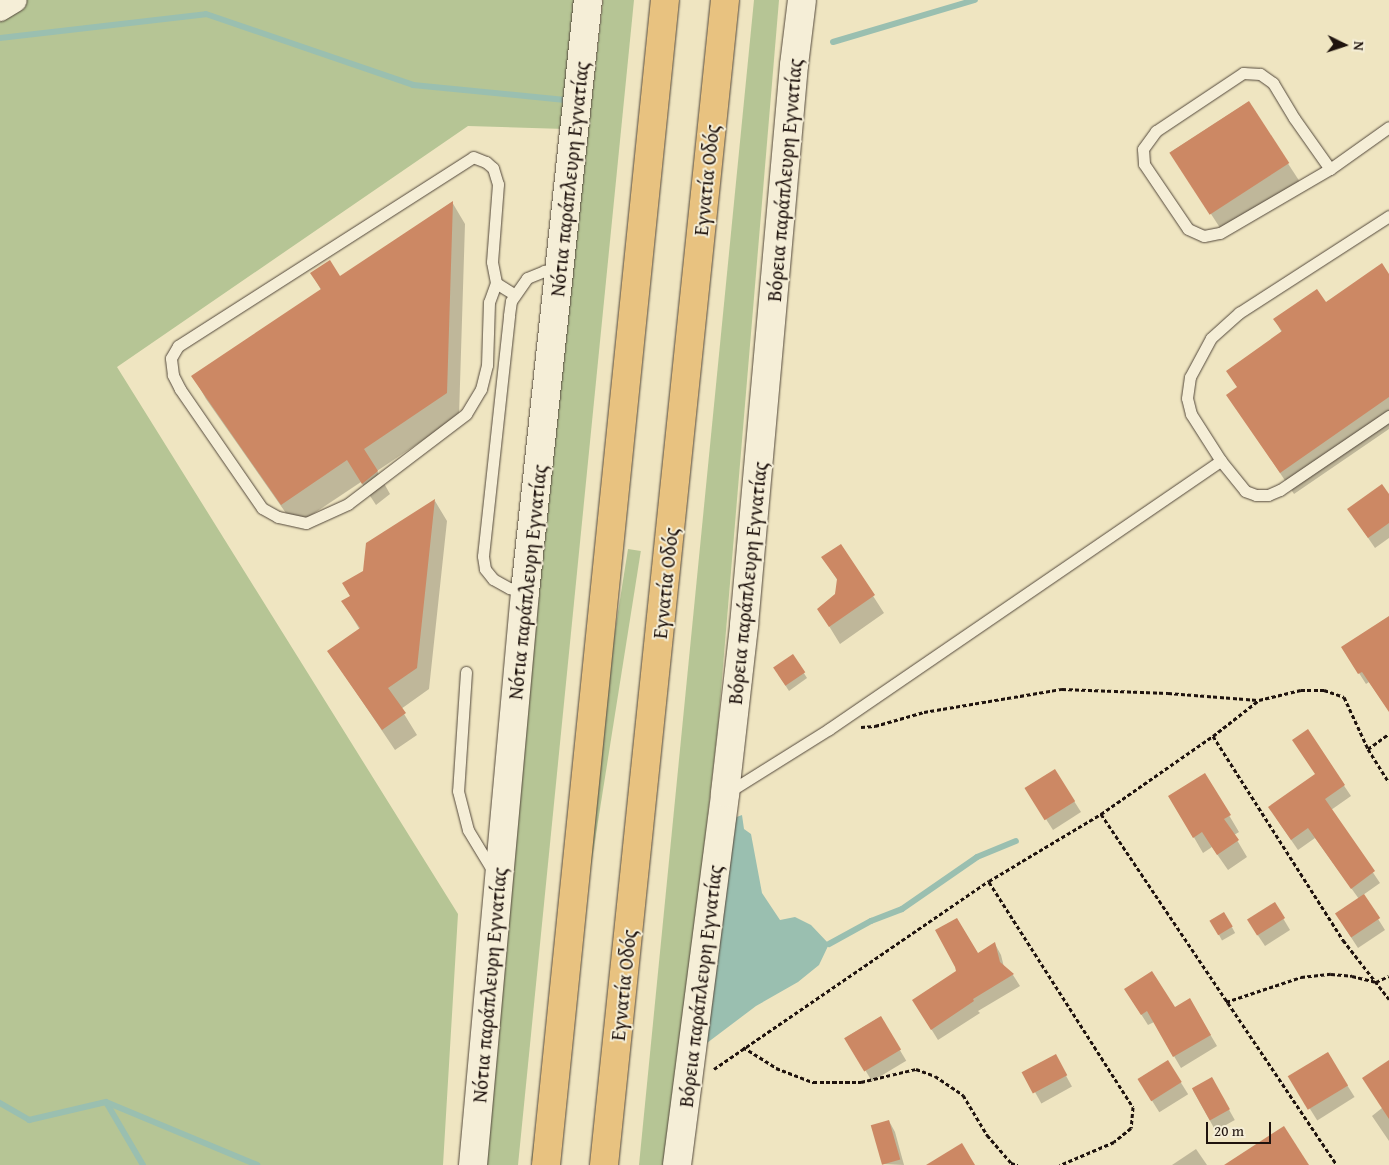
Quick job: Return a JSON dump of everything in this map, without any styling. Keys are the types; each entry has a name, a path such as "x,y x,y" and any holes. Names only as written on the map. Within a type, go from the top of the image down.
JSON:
{"highway":[{"path":"546,1165 665,0"},
{"name":"Εγνατία Οδός","path":"604,1165 725,0"}],"street":[{"path":"0,9 15,0"},
{"name":"Νότια παράπλευρη Εγνατίας","path":"473,1165 525,592 588,0"},
{"name":"Βόρεια παράπλευρη Εγνατίας","path":"677,1165 725,794 744,625 794,66 802,0"}],"lane":[{"path":"1330,169 1294,118 1273,83 1260,74 1243,73 1156,131 1143,149 1144,164 1188,229 1204,236 1220,233 1330,169 1389,127"},
{"path":"496,282 489,302 487,365 481,389 466,414 348,504 306,523 278,517 262,508 180,389 173,375 171,358 178,346 473,157 486,162 493,168 498,184 492,262 496,282 515,295"},
{"path":"1389,216 1239,313 1212,338 1190,377 1187,398 1190,414 1221,461 1245,491 1256,495 1268,495 1280,490 1389,416"},
{"path":"525,592 508,588 493,579 485,569 483,556 509,315 511,301 527,278 544,271 560,268"},
{"path":"725,794 829,729 1221,461"},
{"path":"466,672 458,791 468,830 498,881"}],"path":[{"path":"829,729 875,726 924,712 1062,689 1150,692 1259,700 1301,690 1324,690 1344,697 1368,749 1389,782"},
{"path":"687,1088 743,1047 989,882 1101,814 1213,736 1259,700"},
{"path":"1368,749 1389,734"},
{"path":"1213,736 1343,940 1389,999"},
{"path":"1101,814 1336,1164"},
{"path":"989,882 1133,1107 1131,1128 1114,1142 1060,1165"},
{"path":"1226,1002 1301,977 1330,974 1352,976 1376,982 1389,976"},
{"path":"743,1047 776,1068 813,1082 861,1082 916,1069 935,1076 963,1095 987,1135 1011,1164 1018,1165"}],"shaded area":[{"path":"0,0 576,0 565,129 468,126 117,367 458,914 443,1165 0,1165"},
{"path":"603,0 634,0 518,1165 479,1165 535,586"},
{"path":"754,0 779,0 718,726 668,1165 639,1165"},
{"path":"628,549 641,551 544,1162 531,1160"},
{"path":"742,815 744,829 751,834 762,893 780,920 795,917 811,925 829,944 819,965 798,982 756,1006 699,1049 734,818"}],"building":[{"path":"1249,101 1289,163 1210,215 1169,153"},
{"path":"453,201 447,393 364,449 378,471 362,484 347,460 281,505 191,376 321,289 310,273 330,260 340,276"},
{"path":"1382,263 1389,274 1389,397 1280,473 1226,395 1237,387 1226,371 1282,331 1273,319 1317,289 1326,302"},
{"path":"1382,484 1389,494 1389,523 1368,538 1347,509"},
{"path":"435,499 417,668 388,688 406,713 382,730 327,651 360,628 341,601 350,596 342,583 363,571 366,543"},
{"path":"841,544 875,595 829,627 817,609 835,594 837,579 821,557"},
{"path":"1389,616 1389,712 1362,672 1358,674 1341,647"},
{"path":"793,654 805,672 785,686 773,667"},
{"path":"1308,729 1345,785 1325,799 1375,871 1351,889 1308,828 1291,840 1268,807 1315,774 1292,740"},
{"path":"1055,769 1075,801 1045,820 1024,788"},
{"path":"1205,773 1231,815 1224,819 1239,840 1217,855 1202,832 1193,838 1168,796"},
{"path":"1364,894 1380,918 1351,938 1335,914"},
{"path":"1275,902 1285,918 1257,936 1247,919"},
{"path":"1224,912 1233,927 1218,935 1209,921"},
{"path":"957,918 978,953 995,942 1000,962 1014,974 973,999 974,1001 931,1030 912,1000 956,971 935,930"},
{"path":"1152,971 1175,1007 1190,998 1211,1035 1173,1057 1147,1011 1141,1015 1124,989"},
{"path":"881,1016 901,1049 864,1072 844,1038"},
{"path":"1328,1052 1348,1085 1308,1110 1288,1076"},
{"path":"1056,1054 1067,1075 1033,1094 1022,1072"},
{"path":"1168,1060 1182,1082 1151,1101 1137,1079"},
{"path":"1389,1060 1389,1119 1362,1078"},
{"path":"1212,1077 1230,1109 1210,1121 1192,1088"},
{"path":"889,1120 900,1159 882,1165 871,1125"},
{"path":"1284,1126 1309,1165 1224,1165"},
{"path":"962,1143 975,1165 926,1165"}],"waterway":[{"path":"833,42 975,0"},
{"path":"0,38 206,14 413,85 565,100"},
{"path":"829,944 871,921 902,909 977,857 1016,841"},
{"path":"106,1102 143,1165"},
{"path":"0,1103 29,1120 106,1102 257,1165"}]}
